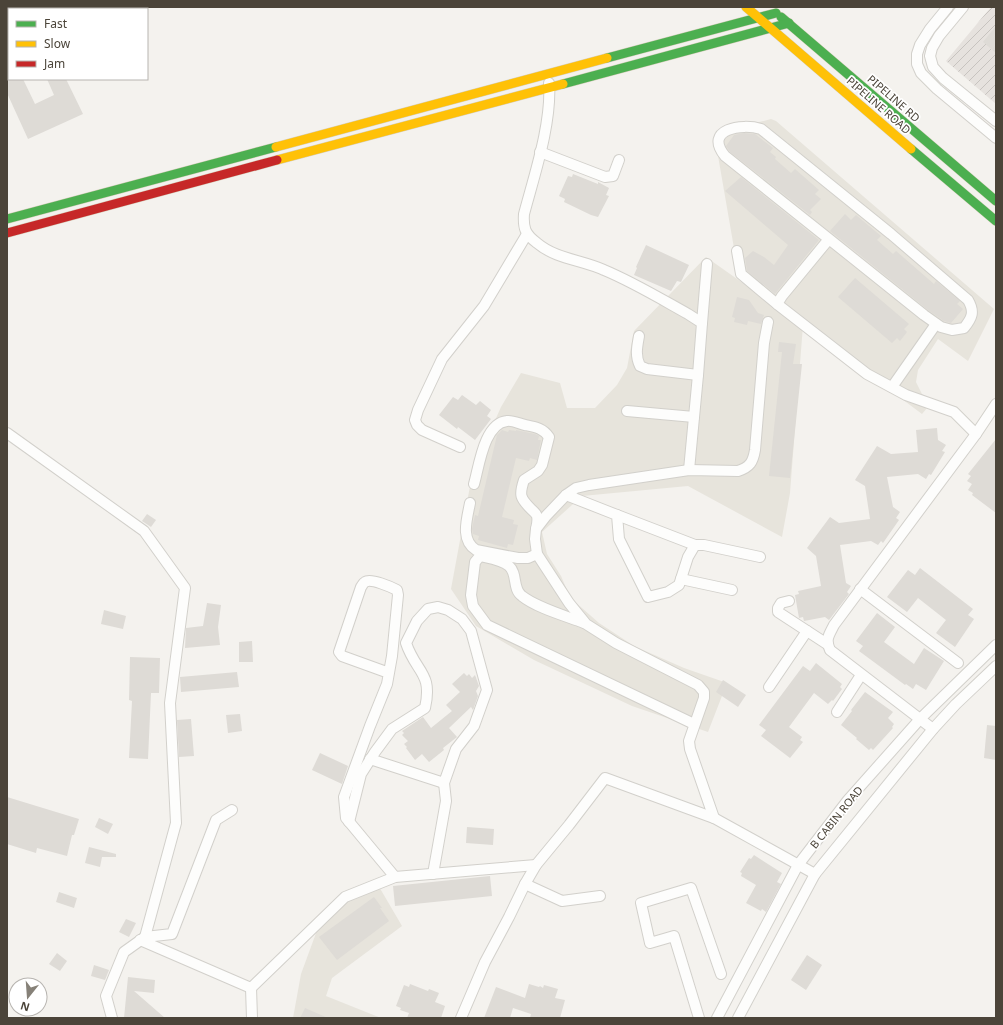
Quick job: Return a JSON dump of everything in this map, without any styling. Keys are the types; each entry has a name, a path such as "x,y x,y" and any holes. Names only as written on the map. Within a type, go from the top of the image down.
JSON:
{"main road":[{"name":"PIPELINE ROAD","path":"746,7 996,221"},
{"path":"7,219 758,17 772,10"},
{"name":"PIPELINE RD","path":"772,10 996,201"},
{"path":"7,233 789,23"}],"street":[{"path":"948,7 920,44 917,54 917,64 921,73 937,89 996,138"},
{"path":"963,7 939,36 932,48 930,56 933,67 943,78 996,121"},
{"path":"917,54 930,56"},
{"path":"549,73 550,87 544,135 524,214 524,226 527,234 537,244 561,256 603,269 702,322"},
{"path":"972,118 980,108"},
{"path":"740,126 761,129 891,234 968,300 972,306 973,313 969,321 964,328 952,330 941,327 829,239 725,156 719,149 718,143 726,130 740,126"},
{"path":"540,152 605,177 613,176 619,160"},
{"path":"460,447 422,430 417,425 415,420 442,359 484,306 527,234"},
{"path":"777,304 829,239"},
{"path":"737,251 740,274 867,374 906,394 954,412 976,434"},
{"path":"689,470 707,264"},
{"path":"536,529 566,495 576,488 689,470 738,471 751,464 755,450 764,343 768,322"},
{"path":"892,387 936,324"},
{"path":"639,336 636,354 640,366 647,369 698,375"},
{"path":"827,644 828,635 834,625 976,434 996,404"},
{"path":"627,411 694,417"},
{"path":"474,484 487,437 497,425 507,421 539,428 546,432 549,437 542,465 538,471 524,480 521,490 521,498 537,517 534,539 538,554 569,603 586,624"},
{"path":"7,433 144,531 185,588 170,703 176,823 142,939"},
{"path":"566,495 695,545 760,557"},
{"path":"470,503 465,533 470,547 476,550 518,558 528,558 538,554"},
{"path":"617,515 619,539 648,597 668,592 679,585 688,556 695,545"},
{"path":"694,724 487,625 473,606 471,595 474,562 480,556 508,565 514,574 516,588 520,596 540,606 586,624 616,643 698,685 704,692 704,698 689,741 690,749 714,818"},
{"path":"681,579 732,590"},
{"path":"389,673 342,656 339,652 361,587 365,582 375,582 397,590 398,595 392,656 389,673 387,684 344,797 346,818 395,877"},
{"path":"860,589 958,663"},
{"path":"789,601 781,603 778,608 778,612 827,644 830,650 861,675 933,729"},
{"path":"348,822 361,774 370,759 392,729 425,708 428,696 426,680 410,654 406,644 417,621 428,609 438,607 448,610 462,619 471,631 487,690 474,726 456,749 444,783 446,801 433,874"},
{"path":"769,687 807,631"},
{"name":"B CABIN ROAD","path":"717,1018 798,865 848,800 920,719 996,646"},
{"path":"738,1018 815,874 933,729 956,704 996,666"},
{"path":"837,712 861,675"},
{"path":"370,759 444,783"},
{"path":"461,1018 485,962 536,865 605,778 714,818 815,874"},
{"path":"112,1018 106,996 124,952 142,939 172,934 216,820 232,810"},
{"path":"252,1018 251,988 345,897 395,877 536,865"},
{"path":"525,884 562,901 600,896"},
{"path":"699,1018 674,936 650,943 641,904 691,888 721,974"},
{"path":"142,939 251,988"}],"shaded area":[{"path":"991,7 996,7 996,104 946,61"},
{"path":"771,119 776,121 994,309 968,361 938,339 918,370 916,382 922,394 933,401 922,414 803,325 790,493 782,537 688,486 582,496 542,532 547,554 561,576 567,590 574,601 599,623 634,646 684,668 727,683 708,732 632,706 534,660 476,626 451,589 473,470 501,407 521,373 560,383 567,408 595,408 617,385 627,368 634,331 706,257 784,312 739,277 717,150 718,133"},
{"path":"378,885 402,926 332,978 326,996 381,1018 293,1018 301,974 319,925 347,902"}],"building":[{"path":"996,26 996,53 983,42"},
{"path":"7,79 23,80 35,104 54,95 47,80 66,80 83,114 28,139 7,93"},
{"path":"744,133 755,134 773,148 770,152 776,157 775,159 791,173 795,169 819,190 815,194 821,199 810,210 812,212 810,215 730,152 726,146 734,135"},
{"path":"573,174 598,184 598,182 609,188 606,195 609,196 598,217 564,202 565,199 559,196 568,176 572,177"},
{"path":"741,177 819,240 775,294 747,271 745,258 753,251 774,265 788,245 725,191"},
{"path":"845,214 851,220 856,215 881,236 877,240 893,254 896,251 934,284 936,281 960,301 957,304 963,309 951,323 944,321 928,310 830,231"},
{"path":"646,245 689,265 681,282 677,281 671,291 634,275"},
{"path":"855,278 909,324 904,329 907,332 900,341 897,338 892,343 838,297"},
{"path":"737,297 749,300 758,313 764,315 761,324 748,321 747,325 734,322 735,318 732,317"},
{"path":"779,342 796,344 793,364 802,364 790,478 769,476 782,352 778,352"},
{"path":"462,395 476,405 480,401 491,410 487,416 491,419 475,440 458,427 457,429 439,415 453,397 458,400"},
{"path":"937,428 938,440 946,445 942,451 945,452 931,475 929,474 926,479 918,474 887,477 893,507 900,512 896,518 899,520 883,543 881,541 878,545 871,541 840,545 846,583 851,586 847,592 849,594 829,620 825,617 804,621 803,617 799,618 795,595 799,594 798,591 821,586 816,556 807,548 830,517 839,523 870,519 865,486 855,480 877,446 891,454 918,452 916,430"},
{"path":"502,430 508,432 509,430 516,430 535,434 539,436 538,440 541,440 537,460 530,458 529,461 516,458 502,517 514,520 513,524 518,525 513,545 508,544 507,548 478,540 479,536 473,534 472,529 475,515 478,516 497,435"},
{"path":"996,439 996,513 972,495 973,493 968,490 972,484 967,481 971,476 968,474"},
{"path":"147,514 156,520 151,527 142,521"},
{"path":"920,568 973,609 968,615 974,619 955,647 936,633 946,620 918,598 907,612 887,597 908,570 915,575"},
{"path":"207,603 221,605 218,627 220,645 185,648 186,628 203,626"},
{"path":"104,610 126,616 123,629 101,624"},
{"path":"877,613 895,627 884,642 914,664 924,648 944,661 926,690 916,684 913,689 906,684 905,685 859,651 863,646 856,641"},
{"path":"252,641 253,662 239,662 239,642"},
{"path":"130,657 160,658 159,693 151,693 148,759 129,758 132,701 129,700"},
{"path":"816,663 842,684 840,687 842,689 833,701 832,700 828,704 814,693 789,727 802,737 800,740 803,742 790,758 761,736 766,730 759,725 803,666 810,671"},
{"path":"237,672 239,687 181,692 180,677"},
{"path":"464,673 467,676 469,674 472,678 475,675 479,686 476,691 478,696 473,710 471,707 449,728 457,737 443,748 444,750 429,762 422,754 415,760 404,744 408,741 402,735 404,733 402,731 423,717 431,728 452,711 446,705 460,692 452,684"},
{"path":"723,680 746,695 738,707 716,692"},
{"path":"865,692 893,712 888,718 894,724 892,727 893,728 873,750 871,748 869,750 841,725"},
{"path":"240,714 242,731 228,733 226,715"},
{"path":"191,719 194,756 179,757 177,720"},
{"path":"987,725 996,726 996,760 984,758"},
{"path":"320,753 348,766 342,784 312,770"},
{"path":"7,797 79,819 74,835 72,835 67,856 37,848 36,853 7,844"},
{"path":"99,818 113,824 108,834 95,827"},
{"path":"467,827 494,829 493,845 466,843"},
{"path":"89,847 116,854 116,857 102,857 100,867 85,863"},
{"path":"754,855 782,873 777,882 781,884 766,912 746,903 756,885 741,876 742,873 740,872 749,858 751,859"},
{"path":"490,876 492,896 395,906 393,886"},
{"path":"59,892 77,898 74,908 56,902"},
{"path":"374,897 389,921 337,960 319,937"},
{"path":"126,919 136,923 129,937 119,932"},
{"path":"57,953 67,961 60,971 49,964"},
{"path":"807,955 822,965 806,990 791,980"},
{"path":"94,965 109,970 105,980 91,976"},
{"path":"128,977 155,980 154,993 134,991 165,1018 124,1018"},
{"path":"410,984 428,991 429,989 439,993 435,1002 445,1006 441,1018 407,1018 409,1013 400,1010 401,1008 396,1006 404,985 409,987"},
{"path":"529,984 543,988 544,985 558,989 555,998 565,1000 560,1018 530,1018 531,1014 513,1008 510,1018 484,1018 496,987 525,998"},
{"path":"305,1008 328,1018 300,1018"}],"traffic: fast":[{"path":"607,58 776,13"},
{"path":"781,17 996,201"},
{"path":"563,84 789,23"},
{"path":"7,219 276,147"},
{"path":"911,149 996,221"}],"traffic: slow":[{"path":"746,7 911,149"},
{"path":"276,147 607,58"},
{"path":"277,160 563,84"}],"traffic: jam":[{"path":"7,233 277,160"}]}
